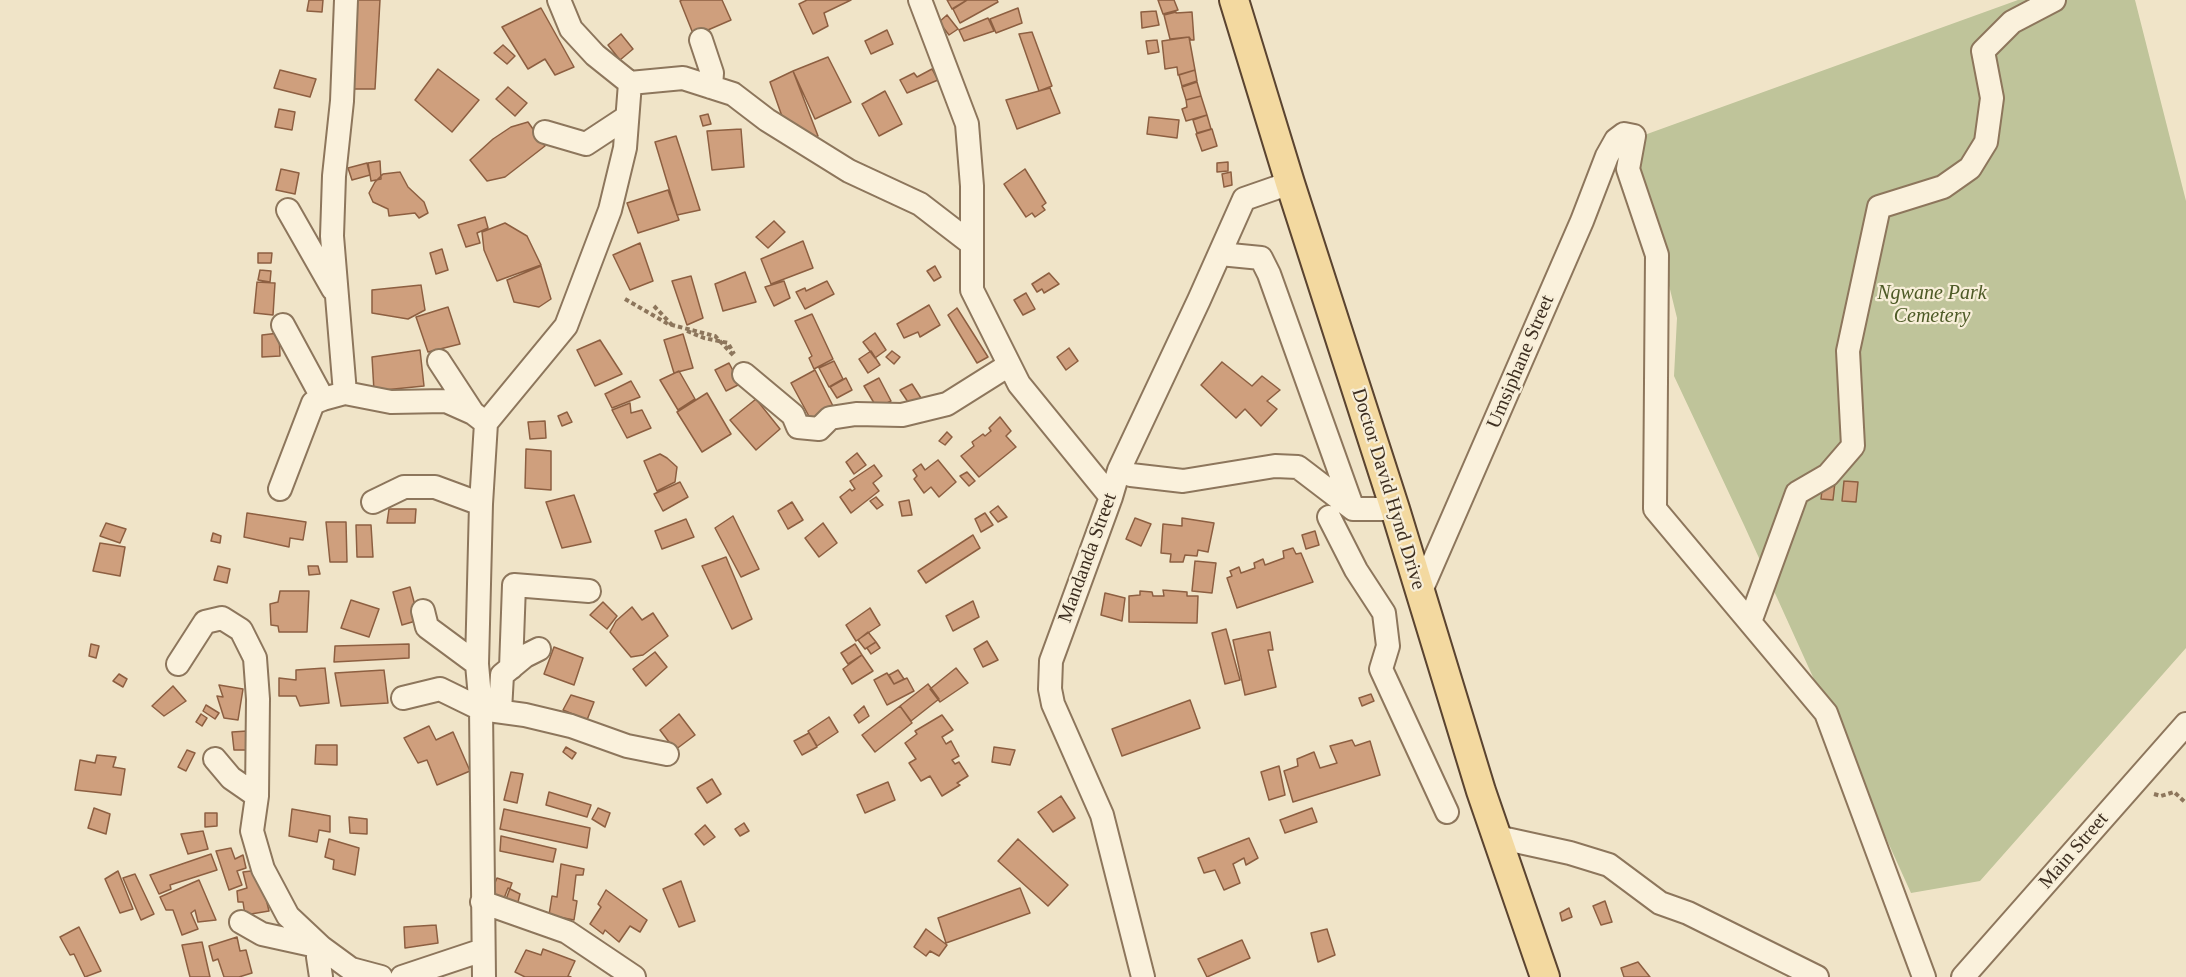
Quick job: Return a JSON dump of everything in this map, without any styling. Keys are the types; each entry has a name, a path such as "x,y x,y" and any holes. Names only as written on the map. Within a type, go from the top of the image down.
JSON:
{"main road":[{"name":"Doctor David Hynd Drive","path":"1234,0 1497,837 1545,977"}],"street":[{"path":"345,393 332,236 334,176 342,101 346,0"},
{"path":"560,0 571,28 595,55 630,83 683,78 732,94 767,120 849,171 920,204 972,244"},
{"path":"920,0 968,124 972,186 972,290 1018,384 1111,497"},
{"path":"1924,977 1826,713 1750,622 1797,493 1828,475 1853,446 1848,351 1879,207 1943,187 1970,168 1986,142 1992,98 1983,51 2013,22 2054,0"},
{"path":"701,40 712,73 711,87"},
{"path":"480,418 566,326 610,210 625,148 630,83"},
{"path":"545,132 586,144 627,117"},
{"name":"Umsiphane Street","path":"1420,593 1577,232 1607,156 1616,140 1623,134 1634,136 1628,169 1658,255 1655,509 1750,622"},
{"name":"Mandanda Street","path":"1143,977 1102,815 1053,704 1050,689 1051,661 1119,470 1244,199 1290,183"},
{"path":"288,210 338,298"},
{"path":"1220,254 1261,258 1269,274 1353,509"},
{"path":"284,325 323,399"},
{"path":"439,361 480,418 481,504 477,664 491,710"},
{"path":"739,366 793,416 798,427 819,429 830,418 856,414 902,415 947,404 1009,364"},
{"path":"280,489 314,403 323,399 345,393 392,402 446,401 480,418"},
{"path":"1119,470 1131,475 1183,481 1275,466 1298,467 1353,509 1395,509"},
{"path":"374,502 404,487 435,487 481,504"},
{"path":"1329,517 1356,570 1384,613 1388,646 1381,669 1447,812"},
{"path":"510,668 514,585 589,591"},
{"path":"423,611 427,627 477,664"},
{"path":"178,664 205,622 222,618 241,630 255,658 258,699 257,796 252,831 263,869 288,916 321,947 351,969 381,977"},
{"path":"484,977 482,902 491,710 502,675 525,656 539,649"},
{"path":"403,698 440,689 491,710 572,726 627,746 667,754"},
{"name":"Main Street","path":"1963,977 2186,724"},
{"path":"215,759 231,778 257,796"},
{"path":"1497,837 1570,853 1609,866 1660,903 1688,913 1817,977"},
{"path":"482,902 567,932 634,977"},
{"path":"241,922 262,934 321,947"},
{"path":"321,947 318,957 321,977"},
{"path":"402,977 483,950"}],"path":[{"path":"625,299 668,324 715,336 739,366"},
{"path":"654,306 671,324 704,338 729,343 739,366"},
{"path":"2130,788 2161,796 2174,792 2186,803"}],"green space":[{"name":"Ngwane Park Cemetery","path":"2018,0 2135,0 2186,201 2186,648 1980,881 1911,893 1674,376 1677,318 1667,277 1625,142"}],"building":[{"path":"309,0 323,0 322,12 307,11"},
{"path":"354,0 380,0 375,89 349,89"},
{"path":"722,0 731,20 694,36 680,1"},
{"path":"807,0 851,0 824,13 828,26 813,34 799,4"},
{"path":"947,0 967,0 952,9"},
{"path":"967,0 997,0 998,2 960,23 953,9"},
{"path":"1158,0 1174,0 1178,10 1163,14"},
{"path":"541,8 574,67 555,75 545,59 528,69 502,27"},
{"path":"1018,8 1022,23 996,33 990,19"},
{"path":"1156,11 1159,25 1142,28 1141,12"},
{"path":"1192,12 1194,40 1189,37 1170,39 1164,15"},
{"path":"947,15 958,29 949,35 939,22"},
{"path":"988,18 994,31 964,41 959,30"},
{"path":"887,30 893,44 871,54 865,41"},
{"path":"1032,32 1052,86 1039,91 1019,34"},
{"path":"621,34 633,49 620,60 608,45"},
{"path":"1189,37 1195,70 1178,75 1177,67 1165,69 1162,41"},
{"path":"1157,40 1159,52 1148,54 1146,41"},
{"path":"503,45 515,56 507,64 494,53"},
{"path":"828,57 851,102 815,119 793,71"},
{"path":"438,69 479,100 452,132 415,100"},
{"path":"932,69 938,80 907,93 900,80 914,73 917,77"},
{"path":"280,70 316,79 310,97 274,88"},
{"path":"1195,70 1197,81 1182,86 1179,75"},
{"path":"793,71 818,136 792,145 770,82"},
{"path":"1197,82 1201,96 1186,100 1182,87"},
{"path":"508,87 527,103 515,116 496,99"},
{"path":"1050,88 1060,113 1017,129 1006,100"},
{"path":"885,91 902,124 879,136 862,104"},
{"path":"1201,96 1207,115 1186,121 1182,109 1187,107 1186,100"},
{"path":"279,109 295,112 292,130 275,127"},
{"path":"708,114 711,124 703,126 700,116"},
{"path":"1207,115 1211,129 1197,133 1193,120"},
{"path":"1149,117 1179,120 1177,138 1147,134"},
{"path":"528,122 545,146 505,177 487,181 470,160 493,139 511,127"},
{"path":"741,129 744,167 712,170 707,131"},
{"path":"1212,129 1217,146 1202,151 1196,134"},
{"path":"676,136 700,210 677,215 655,142"},
{"path":"380,161 381,179 371,181 368,163"},
{"path":"1228,162 1228,171 1217,172 1217,163"},
{"path":"367,163 370,175 352,180 348,168"},
{"path":"281,169 299,173 295,194 276,190"},
{"path":"1025,169 1046,203 1042,206 1045,210 1035,217 1032,213 1026,217 1004,184"},
{"path":"400,172 408,187 424,202 428,213 419,218 415,213 389,216 388,209 373,202 369,193 383,174"},
{"path":"1231,172 1232,185 1224,187 1222,174"},
{"path":"668,190 679,220 638,233 627,203"},
{"path":"485,217 488,228 477,233 480,243 466,247 458,225"},
{"path":"774,221 785,232 768,248 756,237"},
{"path":"505,223 527,236 541,265 497,281 484,250 482,232"},
{"path":"803,241 813,268 771,284 761,259"},
{"path":"640,243 653,281 630,290 613,255"},
{"path":"442,249 448,270 436,274 430,253"},
{"path":"258,253 272,253 271,263 258,263"},
{"path":"541,266 551,299 539,307 514,302 507,280"},
{"path":"935,266 941,277 934,281 927,271"},
{"path":"260,270 271,271 270,282 258,280"},
{"path":"745,272 756,302 723,311 715,284"},
{"path":"1049,273 1059,284 1044,293 1042,289 1037,292 1032,284"},
{"path":"691,276 703,318 687,325 672,281"},
{"path":"784,281 790,298 774,306 765,287"},
{"path":"827,281 834,294 805,309 796,292 805,288 806,291"},
{"path":"257,282 275,283 273,315 254,313"},
{"path":"421,285 425,310 408,319 372,313 372,290"},
{"path":"1026,293 1035,309 1023,315 1014,300"},
{"path":"929,305 940,325 920,337 918,332 904,338 897,324"},
{"path":"448,307 460,344 428,352 416,317"},
{"path":"957,308 988,357 977,363 948,315"},
{"path":"812,314 833,359 814,369 809,358 812,356 795,321"},
{"path":"279,333 280,356 262,357 262,335"},
{"path":"875,333 886,350 875,358 863,342"},
{"path":"683,334 693,368 674,373 664,340"},
{"path":"600,340 622,374 595,386 577,350"},
{"path":"1069,348 1078,361 1066,370 1057,357"},
{"path":"420,350 424,386 374,391 372,357"},
{"path":"871,351 880,365 868,373 859,359"},
{"path":"892,351 900,357 894,364 886,357"},
{"path":"834,361 843,379 829,387 819,368"},
{"path":"1222,362 1252,386 1262,376 1280,390 1267,401 1277,409 1261,426 1245,409 1236,418 1201,385"},
{"path":"729,363 740,384 726,391 715,370"},
{"path":"815,370 835,410 811,420 791,383"},
{"path":"679,371 695,399 678,410 660,380"},
{"path":"846,378 852,390 837,398 830,387"},
{"path":"879,378 891,401 877,408 864,386"},
{"path":"631,381 640,397 612,408 605,394"},
{"path":"912,384 921,398 910,405 900,390"},
{"path":"707,393 731,434 702,452 677,412"},
{"path":"756,399 780,429 756,450 730,420"},
{"path":"630,403 631,413 642,410 651,428 627,438 612,410"},
{"path":"567,412 572,422 562,426 558,416"},
{"path":"1000,417 1011,431 1006,436 1016,447 979,477 961,456 974,446 972,442 991,431 989,428"},
{"path":"545,421 546,438 530,439 528,422"},
{"path":"947,432 952,437 945,445 939,441"},
{"path":"526,449 551,451 551,490 525,488"},
{"path":"857,453 866,465 854,474 846,462"},
{"path":"660,454 677,467 675,482 657,491 644,461"},
{"path":"938,460 956,482 939,497 931,487 924,493 914,479 917,476 913,470 921,464 925,470"},
{"path":"874,465 882,476 873,483 879,491 851,513 840,497 850,489 852,491 855,489 850,481"},
{"path":"967,472 975,481 969,486 960,476"},
{"path":"1823,481 1835,482 1833,500 1821,499"},
{"path":"1844,481 1858,482 1856,502 1842,501"},
{"path":"680,482 688,497 663,511 654,494"},
{"path":"574,495 591,542 562,548 546,502"},
{"path":"876,497 883,505 877,509 870,501"},
{"path":"909,500 912,515 902,516 899,502"},
{"path":"792,502 803,520 788,529 778,511"},
{"path":"998,506 1007,517 998,522 990,512"},
{"path":"389,509 416,509 415,523 387,523"},
{"path":"247,513 306,522 303,540 290,538 289,547 244,537"},
{"path":"985,513 993,525 981,532 975,519"},
{"path":"733,516 759,569 741,577 715,528"},
{"path":"1135,518 1151,524 1141,546 1126,539"},
{"path":"1182,518 1214,523 1208,552 1198,550 1197,556 1185,555 1183,562 1170,562 1171,554 1161,553 1163,524 1182,526"},
{"path":"686,519 694,537 662,549 655,531"},
{"path":"326,522 346,522 347,562 330,562"},
{"path":"106,523 126,529 120,543 100,536"},
{"path":"823,523 837,543 819,557 805,538"},
{"path":"356,525 371,525 373,557 357,557"},
{"path":"1315,531 1319,545 1306,549 1302,535"},
{"path":"213,533 221,536 220,543 211,541"},
{"path":"973,535 980,548 926,583 918,571"},
{"path":"100,543 125,547 120,576 93,571"},
{"path":"1293,548 1296,554 1301,553 1313,582 1237,608 1227,578 1232,576 1230,571 1239,567 1241,573 1255,568 1254,563 1263,559 1265,565 1284,558 1283,551"},
{"path":"726,557 752,619 732,629 702,566"},
{"path":"1195,561 1216,563 1212,593 1192,591"},
{"path":"218,566 230,569 227,583 214,580"},
{"path":"308,566 318,566 320,574 309,575"},
{"path":"410,587 419,620 402,625 393,592"},
{"path":"1163,590 1187,592 1187,596 1198,596 1197,623 1129,622 1129,596 1140,595 1140,591 1152,592 1153,596 1164,596"},
{"path":"280,591 309,591 307,632 279,632 278,626 271,625 270,604 278,602"},
{"path":"1105,593 1125,598 1122,621 1101,615"},
{"path":"351,600 379,609 369,637 341,628"},
{"path":"973,601 979,617 953,631 946,616"},
{"path":"603,602 617,616 607,629 590,615"},
{"path":"632,607 642,620 653,613 668,636 643,655 631,657 610,632 616,621"},
{"path":"870,608 880,625 856,641 846,625"},
{"path":"1226,629 1240,680 1225,684 1212,633"},
{"path":"868,632 876,642 865,649 858,640"},
{"path":"1270,632 1273,650 1268,650 1276,687 1245,695 1233,640"},
{"path":"987,641 998,660 983,667 974,649"},
{"path":"876,642 880,648 871,654 867,648"},
{"path":"91,644 99,646 96,658 89,656"},
{"path":"409,644 409,658 334,662 335,646"},
{"path":"855,644 862,655 848,664 841,653"},
{"path":"554,647 583,658 574,685 544,674"},
{"path":"655,652 667,667 646,686 633,669"},
{"path":"862,655 873,671 852,684 843,669"},
{"path":"325,668 329,703 300,706 296,696 279,696 279,678 296,680 296,670"},
{"path":"956,668 968,683 940,702 930,689"},
{"path":"384,670 388,703 341,706 335,673"},
{"path":"898,670 904,679 894,684 889,675"},
{"path":"887,673 894,684 907,678 914,691 887,705 874,680"},
{"path":"119,674 127,679 123,687 113,681"},
{"path":"928,684 939,699 911,721 900,706"},
{"path":"219,685 243,689 238,720 224,718 217,696 223,697"},
{"path":"173,686 186,701 164,716 152,706"},
{"path":"1371,694 1374,701 1362,706 1359,698"},
{"path":"571,695 594,702 587,720 563,710"},
{"path":"1190,700 1200,728 1122,756 1112,729"},
{"path":"206,705 219,713 215,719 203,711"},
{"path":"864,706 869,716 859,723 854,715"},
{"path":"900,706 912,723 875,752 862,735"},
{"path":"201,714 207,718 202,726 196,722"},
{"path":"679,714 695,735 675,750 660,730"},
{"path":"942,715 953,730 942,737 946,744 951,741 959,756 952,760 955,764 959,762 968,776 957,783 960,785 942,796 930,776 921,781 909,763 916,759 905,743 917,734 915,731"},
{"path":"829,717 838,732 817,746 808,731"},
{"path":"429,726 436,740 453,732 470,771 437,785 427,760 418,763 404,738"},
{"path":"247,731 247,750 234,750 232,732"},
{"path":"809,733 817,747 802,755 794,741"},
{"path":"1352,740 1355,746 1370,741 1380,775 1293,802 1284,771 1298,766 1297,759 1314,752 1320,768 1337,763 1330,746"},
{"path":"316,745 337,745 337,765 315,764"},
{"path":"566,747 576,753 572,759 563,752"},
{"path":"994,747 1015,750 1010,765 992,762"},
{"path":"187,750 195,753 186,771 178,767"},
{"path":"97,755 116,757 113,767 125,769 121,795 75,790 80,760 95,763"},
{"path":"1279,766 1285,795 1269,800 1261,772"},
{"path":"511,772 523,774 517,803 504,800"},
{"path":"712,779 721,794 707,803 697,788"},
{"path":"888,782 895,800 865,813 857,795"},
{"path":"549,792 591,805 587,817 546,805"},
{"path":"1061,796 1075,818 1053,832 1038,812"},
{"path":"94,808 110,814 106,834 88,828"},
{"path":"598,808 610,813 605,827 592,819"},
{"path":"1312,808 1317,822 1285,833 1280,820"},
{"path":"292,809 330,816 330,832 319,830 317,842 289,836"},
{"path":"504,809 590,828 587,848 500,829"},
{"path":"205,813 217,813 217,826 205,827"},
{"path":"349,817 367,819 367,834 350,833"},
{"path":"744,823 749,831 740,836 735,829"},
{"path":"705,825 715,837 704,845 695,834"},
{"path":"203,831 208,849 188,854 181,834"},
{"path":"501,836 556,849 553,862 500,851"},
{"path":"1249,838 1258,858 1246,865 1244,858 1233,864 1240,883 1224,890 1215,870 1204,873 1198,858"},
{"path":"329,839 359,848 355,875 333,869 334,860 325,857"},
{"path":"1018,839 1068,885 1048,906 998,861"},
{"path":"231,848 235,859 243,855 246,868 237,871 242,885 229,890 216,851"},
{"path":"211,854 217,870 170,885 171,889 159,894 150,875"},
{"path":"561,864 584,869 583,875 576,875 573,900 577,901 574,920 549,915 552,896 557,897"},
{"path":"259,870 269,911 245,915 243,902 238,902 237,891 247,888 243,872"},
{"path":"118,871 133,909 120,913 105,879"},
{"path":"135,874 154,914 141,920 123,878"},
{"path":"497,878 512,883 505,902 489,897"},
{"path":"199,880 216,920 198,922 195,910 191,913 198,929 182,935 173,910 166,910 160,897"},
{"path":"681,881 695,921 679,927 663,889"},
{"path":"508,888 520,894 517,906 503,901"},
{"path":"1020,888 1030,913 946,943 938,918"},
{"path":"606,890 647,920 640,932 630,926 619,942 605,930 603,934 590,924 601,907 598,904"},
{"path":"1605,901 1612,922 1601,925 1593,906"},
{"path":"1569,908 1572,917 1562,921 1560,913"},
{"path":"436,925 438,943 405,948 404,927"},
{"path":"79,927 101,971 85,977 74,954 70,955 60,937"},
{"path":"926,929 947,945 939,956 930,951 926,956 914,947"},
{"path":"1327,929 1335,955 1318,962 1311,933"},
{"path":"237,937 240,951 246,950 252,973 239,977 224,977 218,959 213,961 209,946"},
{"path":"1242,940 1250,958 1207,977 1198,959"},
{"path":"202,942 210,977 190,977 182,945"},
{"path":"543,949 575,961 568,976 571,977 525,977 515,972 526,950 541,955"},
{"path":"1638,962 1650,977 1624,977 1621,968"}]}
